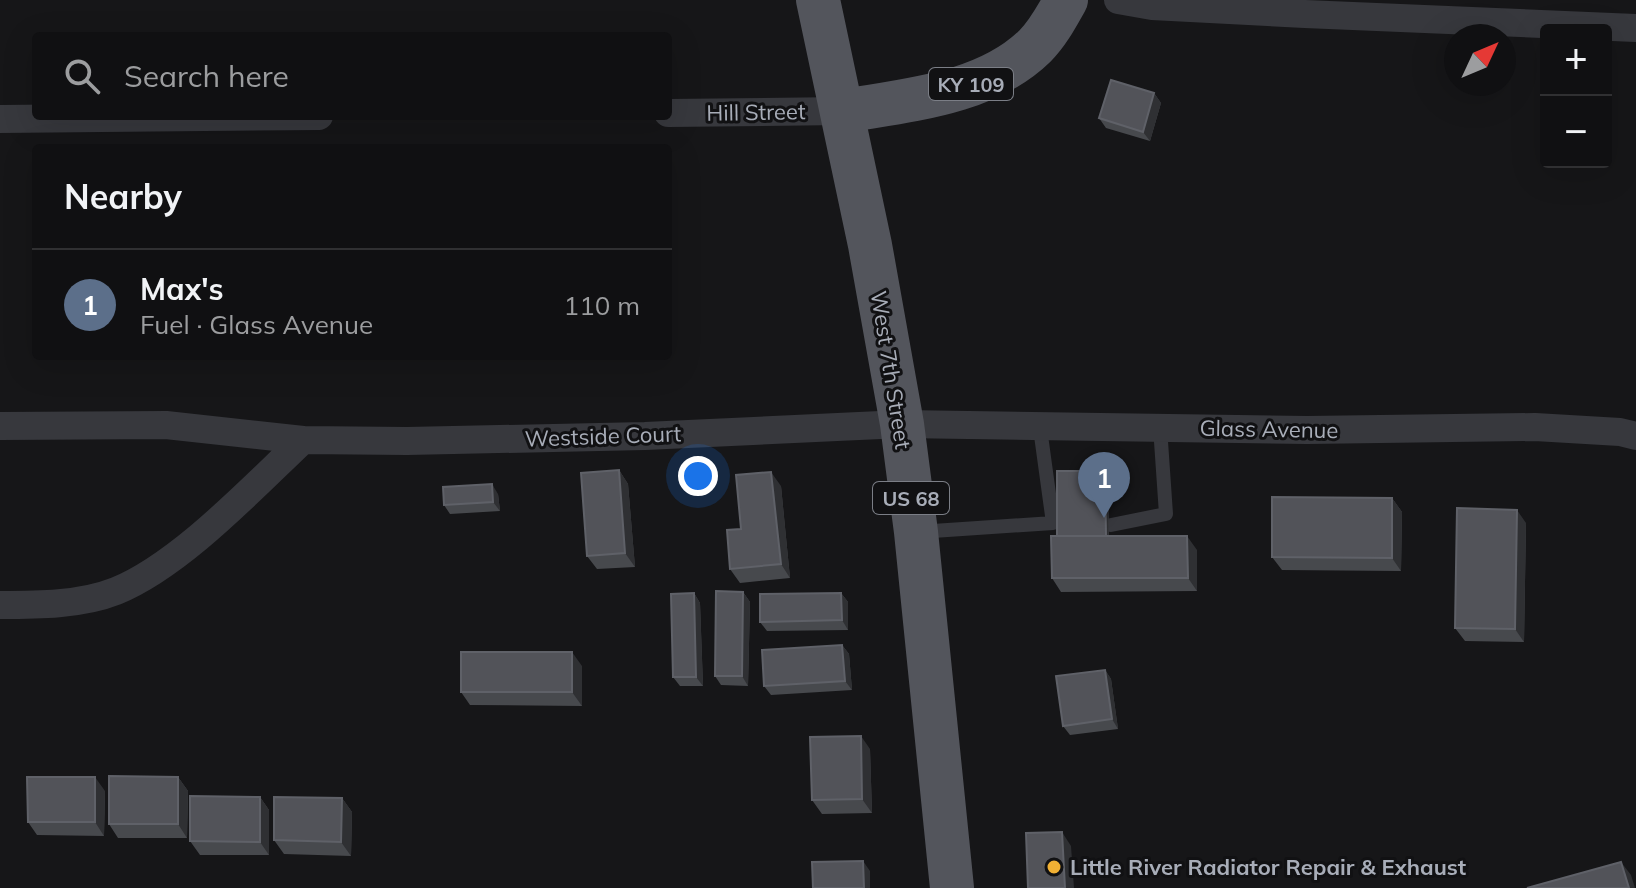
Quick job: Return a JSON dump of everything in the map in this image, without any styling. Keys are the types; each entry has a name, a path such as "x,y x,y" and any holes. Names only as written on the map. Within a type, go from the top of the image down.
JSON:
{"main road":[{"name":"West 7th Street","path":"818,0 844,111 902,424 952,888"},
{"name":"KY 109","path":"844,111 927,96 969,85 1000,72 1036,45 1066,0"}],"street":[{"path":"1118,0 1152,6 1259,12 1636,28"},
{"name":"Hill Street","path":"672,113 844,111"},
{"path":"0,119 32,119"},
{"name":"Glass Avenue","path":"902,424 1307,430 1535,427 1620,432 1636,436"},
{"name":"Westside Court","path":"0,426 166,425 303,440 407,441 645,436 902,424"},
{"path":"0,605 81,600 114,592 137,580 189,543 303,440"}],"lane":[{"path":"1111,525 1166,514 1160,427"},
{"path":"916,532 1053,523 1040,428"}],"building":[{"path":"1111,80 1154,93 1143,132 1099,118"},
{"path":"619,470 625,553 587,556 581,473"},
{"path":"1057,471 1105,471 1106,536 1057,536"},
{"path":"771,472 781,564 730,569 727,530 741,529 736,475"},
{"path":"492,484 493,502 444,505 443,487"},
{"path":"1272,497 1392,498 1392,558 1272,557"},
{"path":"1457,508 1517,510 1515,629 1455,628"},
{"path":"1051,536 1187,536 1188,578 1052,578"},
{"path":"716,591 743,592 742,676 715,676"},
{"path":"694,593 696,677 673,677 671,594"},
{"path":"841,593 842,620 760,622 760,594"},
{"path":"842,645 845,681 764,686 762,650"},
{"path":"461,652 572,652 572,692 461,692"},
{"path":"1105,670 1112,719 1063,726 1056,676"},
{"path":"861,736 862,799 812,800 810,737"},
{"path":"109,776 178,777 178,824 109,824"},
{"path":"27,777 95,777 95,822 28,822"},
{"path":"190,796 260,797 260,842 190,841"},
{"path":"274,797 342,798 341,842 274,840"},
{"path":"1062,832 1065,888 1028,888 1026,833"},
{"path":"863,861 864,888 813,888 812,862"},
{"path":"1621,862 1629,888 1527,888"}],"place":[{"name":"Max's","path":"1104,518"},
{"name":"Little River Radiator Repair & Exhaust","path":"1054,867"}]}
